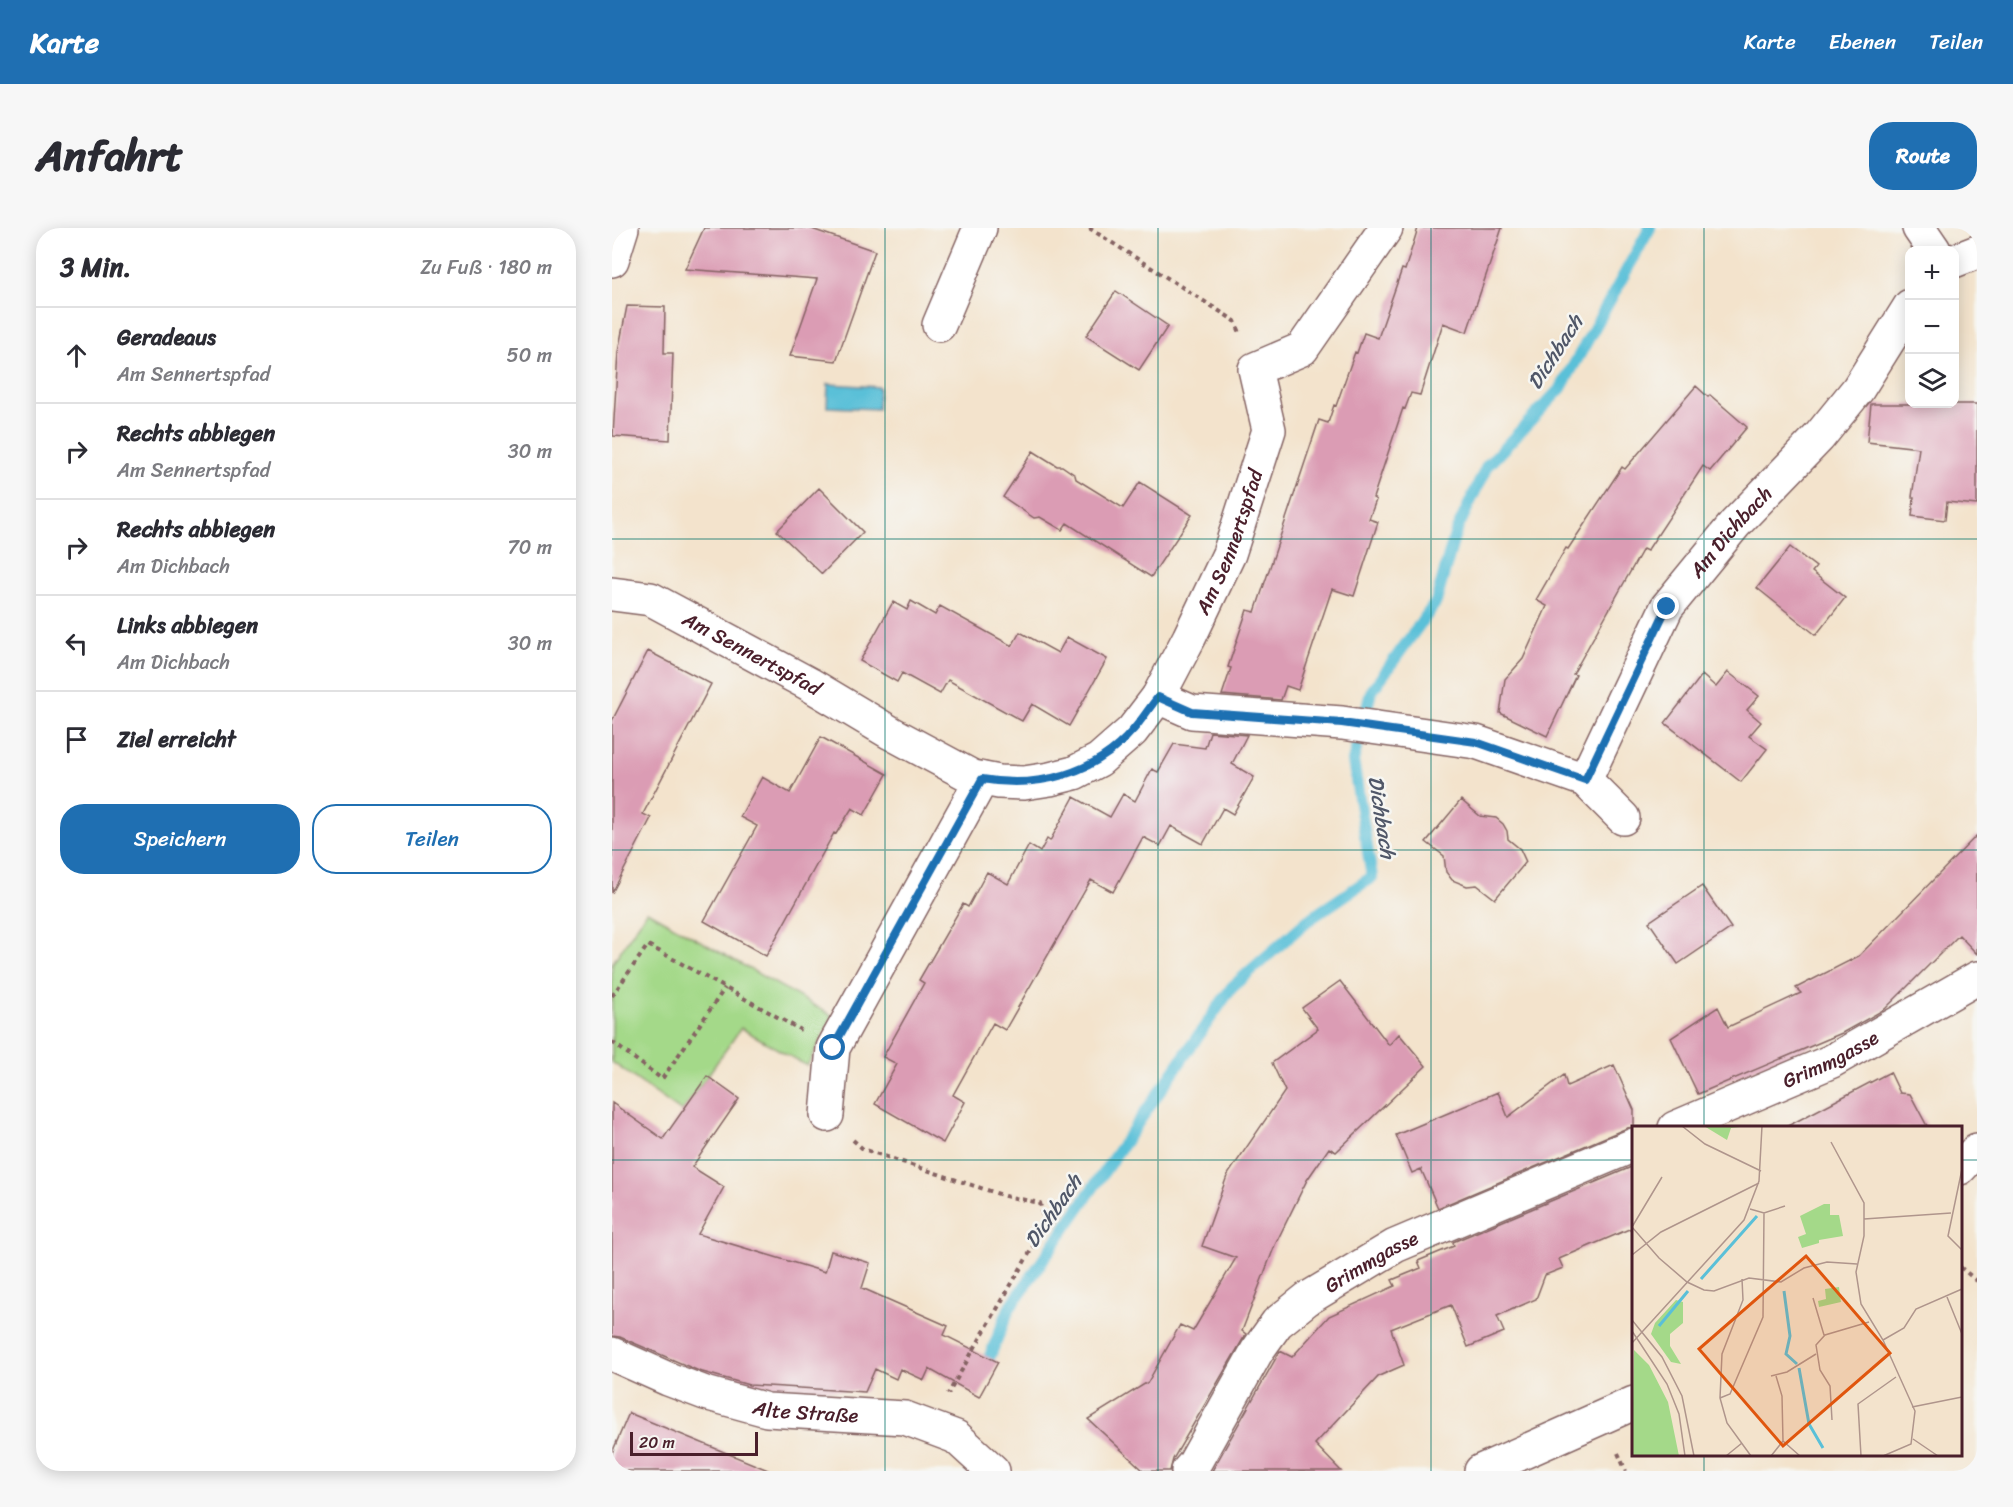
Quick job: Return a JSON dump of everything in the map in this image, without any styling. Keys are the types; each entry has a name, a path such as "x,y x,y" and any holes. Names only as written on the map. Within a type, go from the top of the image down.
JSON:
{"street":[{"path":"612,260 622,228"},
{"path":"939,325 981,228"},
{"path":"1255,369 1302,349 1386,228"},
{"path":"1919,228 1931,246"},
{"path":"1959,259 1977,252"},
{"name":"Am Dichbach","path":"1585,780 1667,607 1735,524 1819,437 1858,389 1905,314"},
{"name":"Am Sennertspfad","path":"612,594 651,599 809,684 973,777 999,782 1024,783 1074,772 1099,760 1132,731 1158,697 1229,554 1269,430 1255,369"},
{"path":"1158,697 1192,712 1342,723 1476,742 1585,780 1623,818"},
{"path":"827,1115 833,1048 982,779"},
{"name":"Grimmgasse","path":"1680,1126 1832,1061 1977,978"},
{"name":"Grimmgasse","path":"1188,1471 1264,1341 1277,1323 1307,1299 1395,1246 1632,1146"},
{"path":"1962,1166 1977,1150"},
{"name":"Alte Straße","path":"612,1354 705,1394 767,1410 905,1418 956,1437 993,1471"},
{"path":"1481,1471 1632,1404"}],"path":[{"path":"1089,228 1234,321 1255,369"},
{"path":"612,996 648,945 833,1048"},
{"path":"612,1042 662,1079 725,988"},
{"path":"827,1115 863,1149 1005,1196 1040,1203 1045,1226 929,1427"},
{"path":"1962,1270 1977,1281"}],"green space":[{"path":"647,911 833,1016 807,1066 741,1028 682,1112 612,1062 612,964"}],"water":[{"path":"828,384 879,387 878,409 827,407"}],"building":[{"path":"704,228 809,228 875,251 836,361 790,356 817,279 685,269"},
{"path":"1418,228 1502,228 1467,332 1443,323 1420,395 1411,393 1405,409 1403,408 1373,498 1376,500 1369,519 1378,522 1354,596 1332,589 1298,690 1286,686 1281,700 1222,695 1231,668 1228,667 1247,610 1255,612 1319,420 1328,423 1364,333 1378,338 1402,269 1405,270"},
{"path":"1116,291 1168,326 1139,370 1086,336"},
{"path":"627,306 665,307 664,353 673,353 670,440 613,436 618,352"},
{"path":"1696,386 1747,427 1710,471 1703,466 1647,551 1643,549 1573,674 1576,675 1547,736 1500,713 1505,679 1523,659 1547,606 1536,600 1566,548 1568,549 1622,467 1625,469"},
{"path":"1871,404 1905,404 1905,408 1959,408 1959,404 1977,404 1977,505 1947,502 1945,520 1912,516 1914,497 1912,497 1919,448 1867,442"},
{"path":"1033,451 1057,466 1062,466 1075,475 1076,479 1123,508 1140,482 1192,515 1151,577 1067,523 1062,530 1040,517 1034,518 1003,497"},
{"path":"819,488 863,532 822,574 777,531"},
{"path":"1790,547 1816,567 1812,572 1845,598 1816,635 1757,588"},
{"path":"911,601 935,615 940,606 1012,646 1020,632 1058,653 1067,637 1107,659 1069,726 1032,704 1022,721 948,680 940,694 902,673 897,682 860,661 893,602 907,610"},
{"path":"648,651 711,684 643,814 651,818 612,893 612,721"},
{"path":"1728,672 1759,696 1747,710 1761,722 1749,736 1767,749 1741,782 1665,723 1702,675 1716,687"},
{"path":"1210,732 1247,735 1232,764 1254,777 1233,814 1223,808 1203,844 1171,826 1160,846 1143,837 1113,892 1091,880 1005,1030 993,1023 953,1095 965,1102 943,1143 875,1104 897,1064 883,1057 924,983 919,980 963,904 968,907 987,872 1008,884 1029,845 1040,852 1047,839 1050,841 1074,797 1110,817 1123,794 1135,801 1152,769 1158,772 1174,744 1205,748"},
{"path":"821,737 887,774 864,815 852,808 836,834 834,833 766,956 704,921 757,826 740,817 762,777 790,793"},
{"path":"1461,800 1480,816 1496,818 1503,824 1508,839 1520,849 1526,862 1495,899 1477,885 1467,886 1452,880 1446,872 1444,856 1426,842"},
{"path":"1977,835 1977,954 1959,935 1885,1009 1842,1033 1698,1094 1671,1038 1718,1007 1728,1027 1801,993 1796,988 1859,956"},
{"path":"1702,886 1731,928 1678,964 1649,922"},
{"path":"1340,981 1389,1045 1399,1034 1426,1066 1336,1152 1329,1148 1307,1180 1275,1245 1242,1331 1246,1334 1173,1459 1170,1471 1144,1471 1088,1419 1148,1382 1180,1325 1193,1331 1236,1258 1202,1246 1227,1176 1285,1091 1272,1063 1318,1029 1302,1008"},
{"path":"1614,1065 1634,1110 1634,1126 1438,1208 1421,1169 1412,1173 1396,1135 1498,1092 1508,1117 1564,1075 1567,1086"},
{"path":"1890,1072 1900,1093 1910,1094 1927,1126 1788,1126"},
{"path":"707,1076 739,1099 692,1167 724,1187 698,1234 825,1272 831,1251 870,1263 862,1288 948,1326 944,1335 998,1362 979,1397 929,1369 924,1380 900,1369 896,1379 875,1369 865,1392 749,1385 699,1371 620,1337 612,1336 612,1103 663,1139"},
{"path":"1632,1167 1632,1228 1559,1259 1563,1268 1545,1275 1536,1299 1497,1316 1504,1332 1468,1347 1451,1305 1391,1329 1404,1365 1379,1376 1315,1444 1341,1471 1212,1471 1280,1351 1292,1357 1329,1316 1395,1286 1392,1280 1421,1268 1418,1261 1454,1246 1453,1242"},
{"path":"629,1413 768,1471 612,1471 612,1453"}],"waterway":[{"name":"Dichbach","path":"990,1356 1009,1309 1232,987 1307,921 1372,877 1353,761 1371,692 1436,602 1455,534 1487,466 1561,388 1650,228"}],"route":[{"path":"833,1048 982,779 1024,783 1074,772 1099,760 1132,731 1158,697 1192,712 1342,723 1476,742 1585,780 1667,607"}]}
